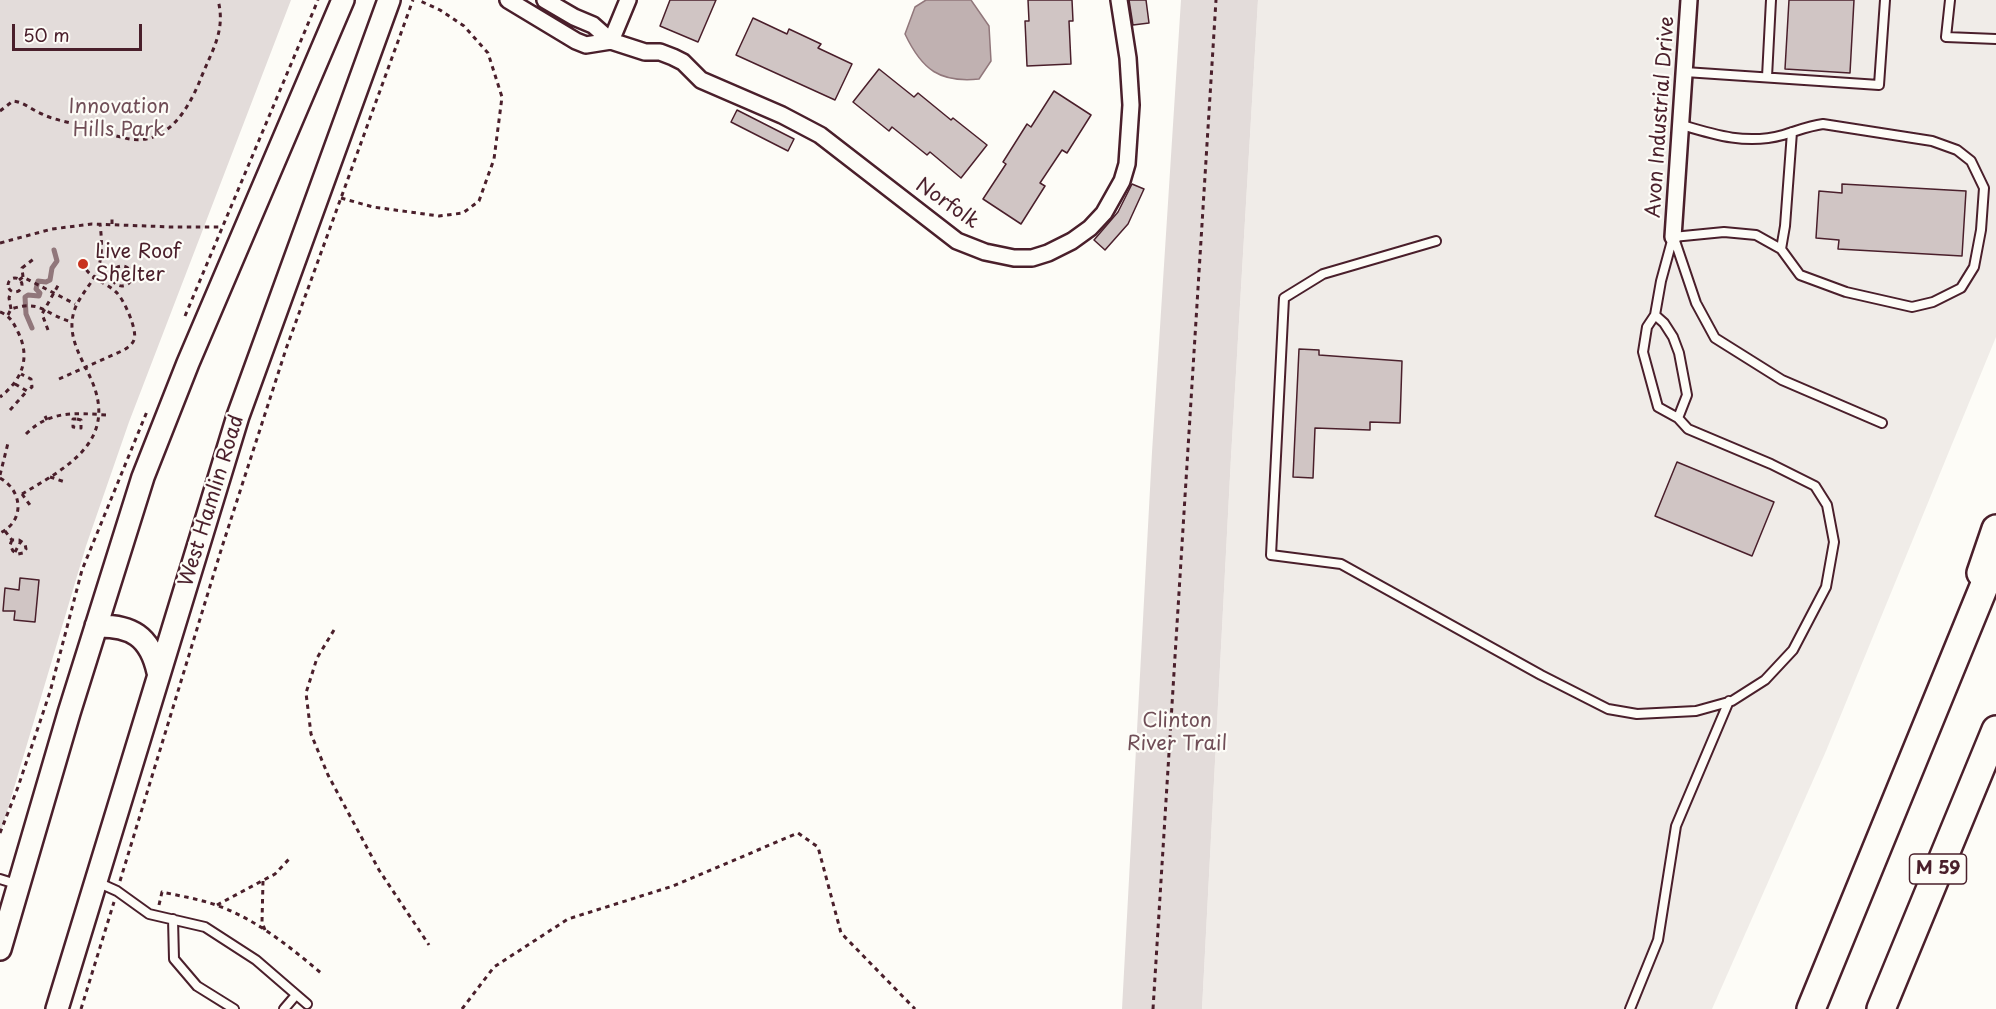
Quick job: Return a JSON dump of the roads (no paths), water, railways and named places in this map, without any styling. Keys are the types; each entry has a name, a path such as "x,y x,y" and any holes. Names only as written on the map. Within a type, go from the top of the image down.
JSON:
{"highway":[{"path":"1937,699 1996,529"},
{"path":"1811,1009 1996,557"},
{"name":"M 59","path":"1881,1009 1996,730"}],"main road":[{"path":"0,949 9,882 96,626 140,486 171,404 343,0"},
{"name":"West Hamlin Road","path":"57,1009 238,416 389,0"},
{"path":"96,626 120,627 137,635 152,650 158,672"}],"street":[{"name":"Norfolk","path":"508,0 549,26 586,45 611,41"},
{"path":"611,41 628,0"},
{"name":"Norfolk","path":"552,4 593,25 611,41 645,52 660,52 673,57 682,62 701,80 782,115 820,135 957,241 1000,256 1032,258 1072,241 1090,228 1104,213 1122,181 1127,164 1131,105 1128,58 1119,0"},
{"name":"Avon Industrial Drive","path":"1674,237 1689,0"},
{"path":"549,26 552,4"}],"lane":[{"path":"1767,77 1771,0"},
{"path":"1685,72 1879,85 1885,0"},
{"path":"1950,0 1947,37 1996,39"},
{"path":"1674,237 1724,231 1756,235 1781,249 1800,275 1846,292 1912,307 1933,302 1961,288 1974,267 1981,230 1984,188 1971,161 1957,150 1932,141 1823,124 1808,126 1781,136 1744,139 1722,137 1682,125"},
{"path":"1781,249 1785,226 1792,132"},
{"path":"1436,241 1323,274 1284,298 1271,555 1341,564 1541,675 1608,709 1637,714 1696,711 1729,701 1765,680 1793,650 1826,587 1834,542 1827,505 1815,486 1772,464 1688,429 1678,418 1658,407 1643,352 1647,327 1655,315 1660,281 1674,237"},
{"path":"1674,237 1696,303 1714,338 1782,380 1882,423"},
{"path":"1655,315 1664,323 1679,352 1687,395 1678,418"},
{"path":"1630,1009 1658,940 1676,826 1729,701"},
{"path":"96,881 117,891 149,914 205,927 256,960 307,1004"},
{"path":"173,919 174,959 196,986 234,1009"},
{"path":"284,1009 296,995"}],"waterway":[{"path":"32,328 26,314 25,297 39,296 40,293 36,289 38,281 50,280 52,268 57,261 54,250"}],"place":[{"name":"Live Roof Shelter","path":"83,264"}],"park label":[{"name":"Innovation Hills Park","path":"119,118"},
{"name":"Clinton River Trail","path":"1177,732"}]}
